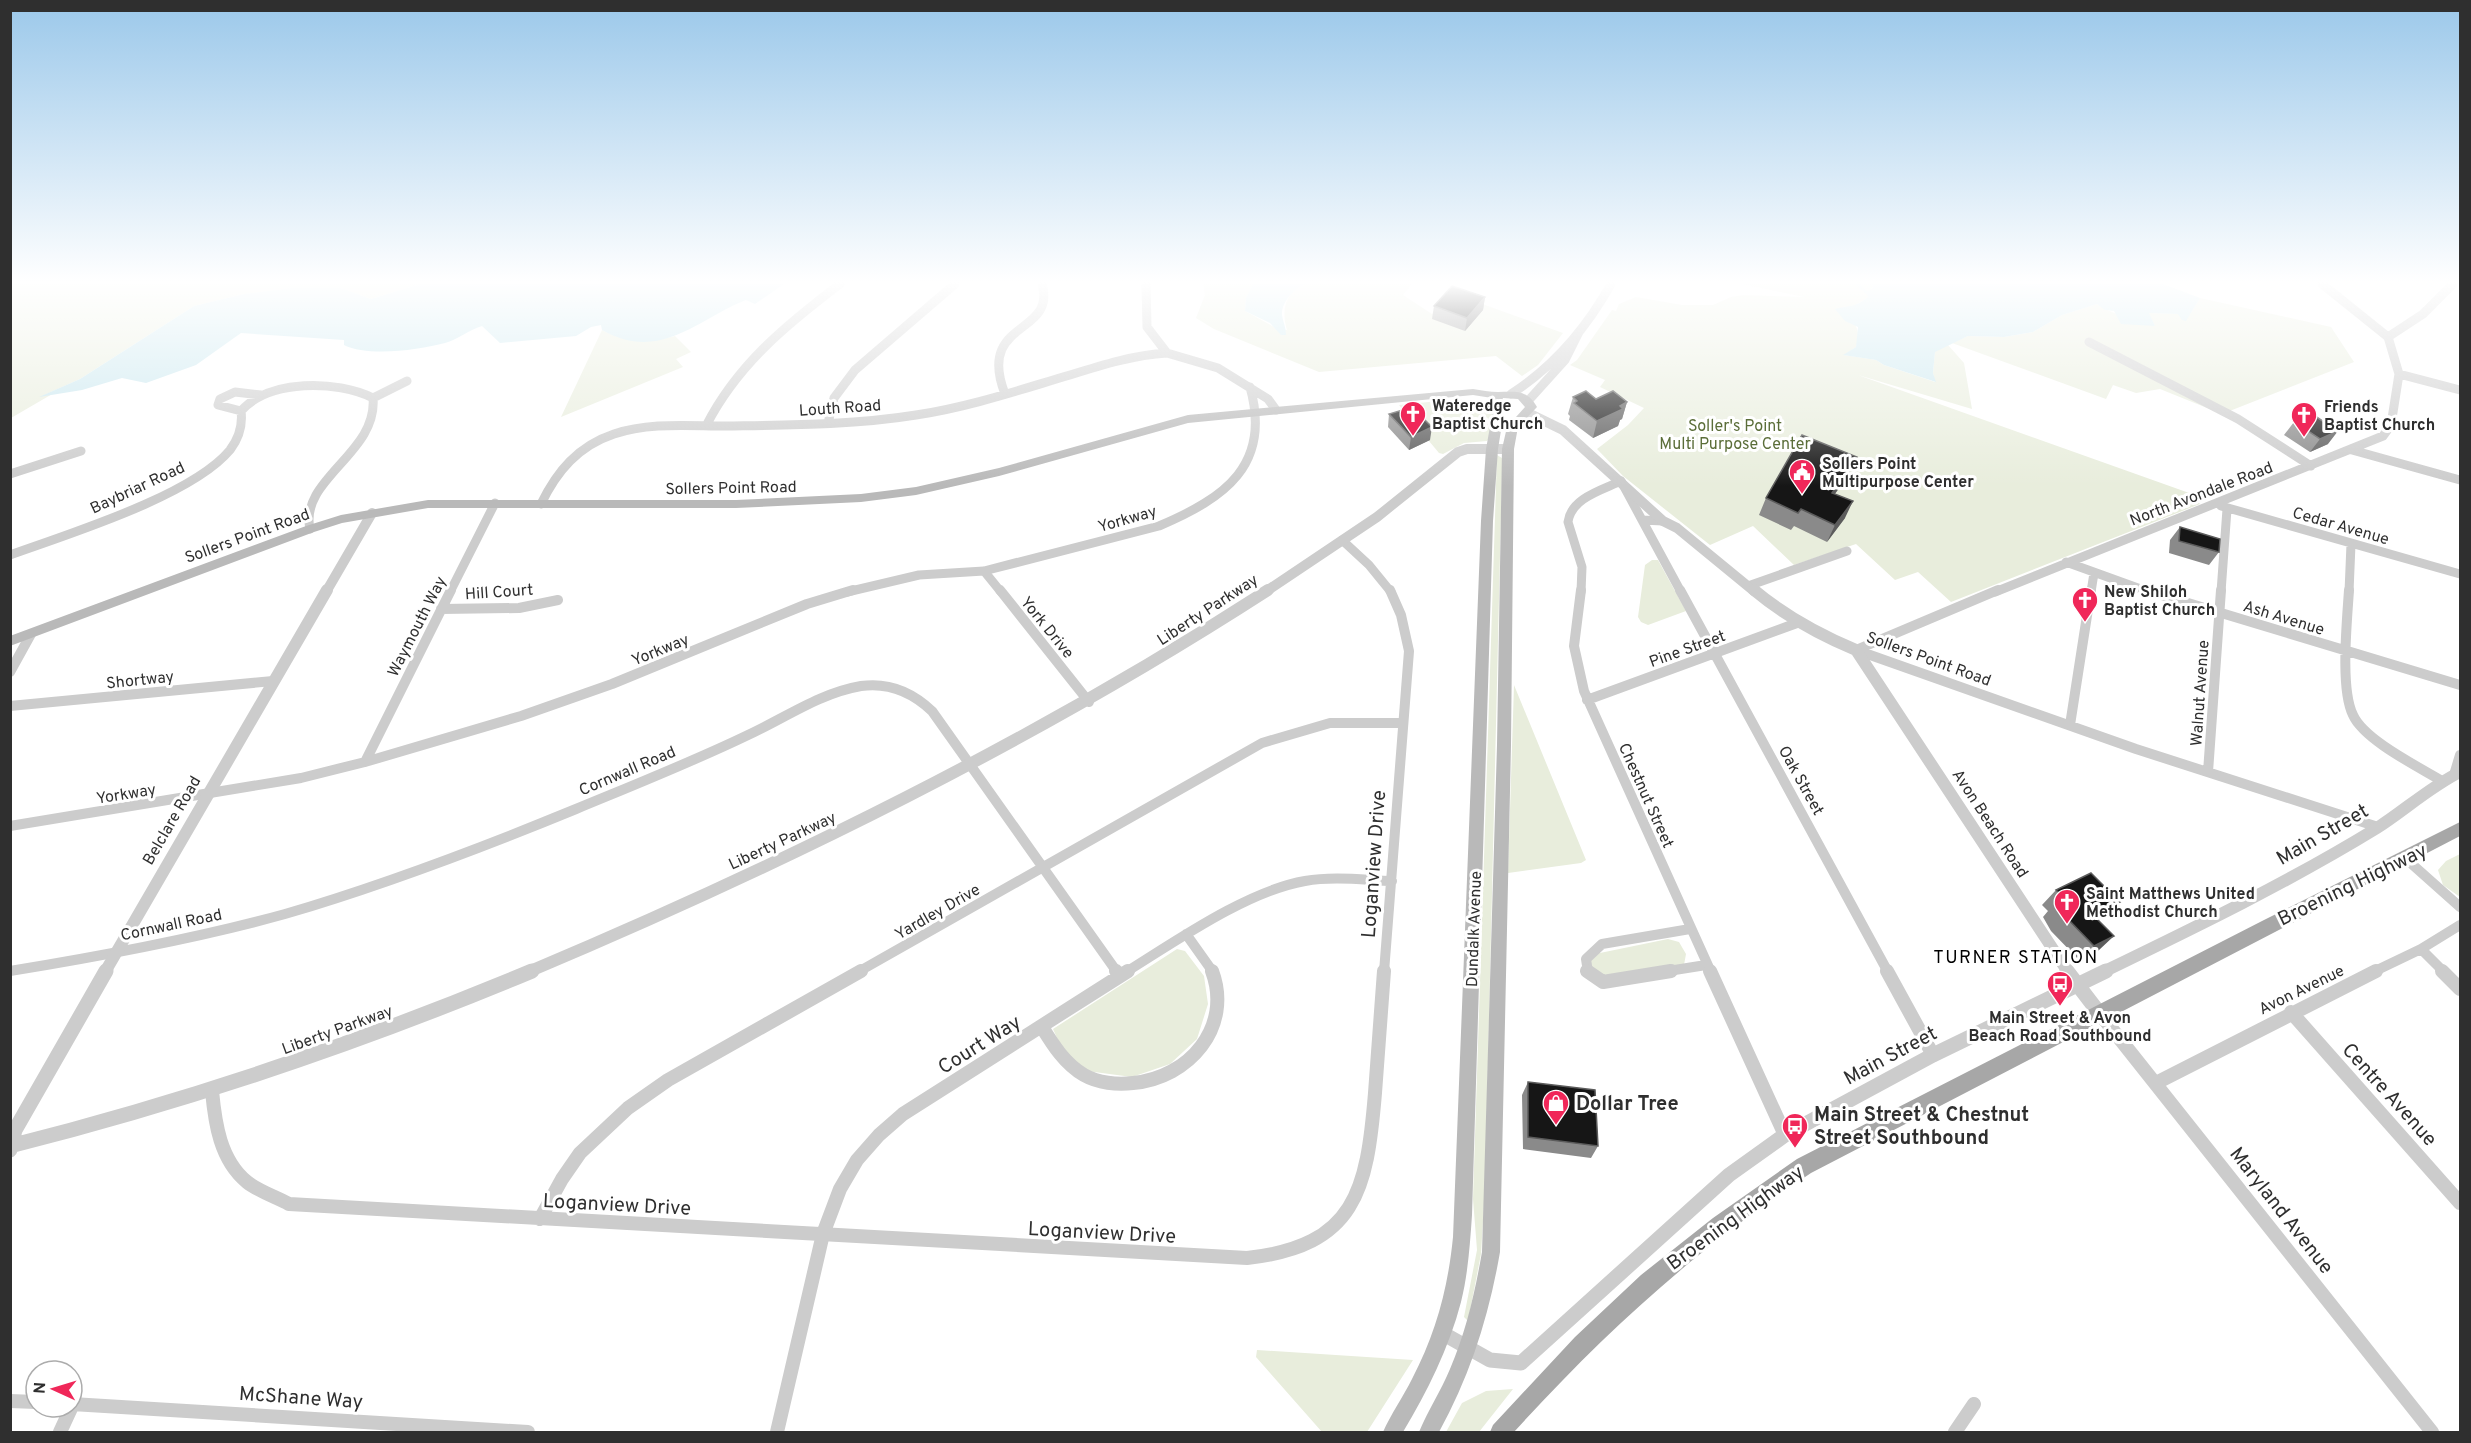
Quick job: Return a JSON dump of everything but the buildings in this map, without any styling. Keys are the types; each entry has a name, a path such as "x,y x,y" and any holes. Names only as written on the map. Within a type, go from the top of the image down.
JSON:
{"main road":[{"name":"Sollers Point Road","path":"10,641 310,529 372,513 428,504 810,502 916,491 1056,456 1171,422 1276,410 1464,395 1487,402 1501,402"},
{"path":"1501,402 1528,401"},
{"name":"Dundalk Avenue","path":"1429,1432 1469,1349 1485,1287 1491,1252 1495,1185 1508,449 1509,434 1515,423 1525,415 1530,407 1528,401"},
{"path":"1501,402 1512,417 1525,415"},
{"name":"Dundalk Avenue","path":"1393,1432 1413,1399 1442,1333 1453,1300 1459,1264 1463,1215 1492,449 1501,402"},
{"name":"Broening Highway","path":"1500,1432 1559,1367 1671,1263 1754,1199 1804,1166 2460,829"}],"street":[{"path":"706,426 722,396 758,351"},
{"path":"828,423 834,398 855,370 877,351"},
{"path":"1000,351 997,370 1005,394"},
{"path":"1501,402 1524,387 1560,351"},
{"path":"1528,401 1572,351"},
{"path":"2107,351 2238,419 2312,466"},
{"name":"North Avondale Road","path":"1856,650 2066,562 2375,441 2383,436 2391,424 2399,374 2394,351"},
{"path":"1167,353 1218,368 1268,399 1276,410"},
{"name":"Louth Road","path":"541,504 562,465 583,446 628,430 828,423 916,415 1005,394 1126,359 1167,353"},
{"path":"2399,374 2460,390"},
{"path":"373,398 407,381"},
{"name":"Yorkway","path":"10,826 301,778 365,762 521,716 612,684 818,601 919,575 984,571 1159,526 1199,508 1223,492 1245,467 1257,429 1256,412 1250,387"},
{"path":"261,395 241,411 225,409 218,405 221,397 235,392 261,395 321,388 364,393 373,398"},
{"path":"310,529 307,520 309,504 356,447 372,415 373,398"},
{"name":"Baybriar Road","path":"10,555 122,512 206,470 228,452 240,434 241,411"},
{"name":"Sollers Point Road","path":"1525,415 1563,430 1663,521 1677,528 1797,623 1856,650 2208,772 2378,827"},
{"name":"Liberty Parkway","path":"11,1147 212,1091 348,1044 579,951 829,836 971,768 1089,702 1195,638 1342,540 1458,452 1467,448 1508,449"},
{"path":"2352,450 2460,480"},
{"path":"10,474 81,451"},
{"name":"Oak Street","path":"1621,481 1933,1055"},
{"name":"Chestnut Street","path":"1621,481 1581,500 1571,510 1568,519 1569,537 1582,564 1575,653 1578,674 1587,700 1706,966 1785,1135"},
{"name":"Waymouth Way","path":"365,762 495,504"},
{"name":"Cedar Avenue","path":"2215,504 2460,574"},
{"name":"Walnut Avenue","path":"2208,772 2227,509"},
{"name":"Belclare Road","path":"11,1147 15,1130 206,795 372,513"},
{"path":"1642,520 1663,521"},
{"name":"Loganview Drive","path":"212,1091 215,1124 231,1166 248,1183 289,1204 323,1208 1249,1259 1261,1259 1299,1249 1322,1236 1345,1214 1360,1188 1371,1139 1409,651 1401,609 1376,570 1342,540"},
{"path":"2351,544 2347,651 2349,706 2353,717 2365,730 2452,776 2460,755"},
{"path":"1748,586 1848,551"},
{"name":"Ash Avenue","path":"2066,562 2220,614 2460,685"},
{"name":"York Drive","path":"984,571 1089,702"},
{"path":"2070,725 2094,573"},
{"name":"Hill Court","path":"441,609 519,608 558,600"},
{"name":"Pine Street","path":"1587,700 1715,655 1797,623"},
{"path":"10,672 31,634"},
{"name":"Avon Beach Road","path":"1856,650 2076,985 2100,1014"},
{"name":"Shortway","path":"10,706 273,681"},
{"name":"Cornwall Road","path":"10,970 116,953 243,925 358,891 557,817 727,745 840,691 859,687 891,687 908,691 921,699 1045,868 1120,976"},
{"name":"Yardley Drive","path":"540,1219 569,1167 607,1125 633,1103 668,1080 1262,743 1330,723 1403,723"},
{"name":"Main Street","path":"1442,1333 1498,1363 1509,1365 1521,1363 1729,1175 1785,1135 1933,1055 2221,915 2378,827 2452,776"},
{"path":"2405,858 2460,907"},
{"name":"Court Way","path":"777,1432 823,1234 840,1189 857,1160 879,1135 903,1114 1186,934 1254,898 1304,882 1336,879 1392,881"},
{"name":"Avon Avenue","path":"2156,1083 2291,1012 2421,949 2460,925"},
{"path":"1690,929 1602,944 1589,949 1584,957 1585,964 1589,973 1603,982 1706,966"},
{"path":"1042,1027 1061,1056 1086,1076 1099,1081 1136,1084 1154,1081 1182,1068 1196,1058 1207,1044 1213,1030 1217,1007 1214,974 1186,934"},
{"path":"2421,949 2460,989"},
{"name":"Centre Avenue","path":"2291,1012 2460,1203"},
{"name":"Maryland Avenue","path":"2100,1014 2432,1432"},
{"path":"1955,1432 1974,1404"},
{"name":"McShane Way","path":"84,1405 528,1432"}],"green space":[{"path":"11,351 123,351 80,379 42,396 54,393 11,418"},
{"path":"592,351 691,352 676,359 683,367 561,417"},
{"path":"1269,351 1549,351 1538,365 1522,376 1496,356 1319,372"},
{"name":"Soller's Point Multi Purpose Center","path":"1583,351 1849,351 1844,355 1876,360 1884,365 1935,382 1933,373 1935,351 1954,351 1964,363 1972,409 1858,375 2192,494 2200,504 1951,602 1918,572 1895,580 1856,544 1794,565 1753,526 1710,545 1623,476 1597,449 1628,425 1644,408 1600,387 1605,380 1570,365"},
{"path":"1975,351 2347,351 2354,362 2222,414 2160,389 2136,393 2113,385 2106,399"},
{"path":"1458,399 1484,404 1494,412 1491,436 1487,441 1464,443 1443,454 1439,453 1399,405"},
{"path":"1497,455 1502,458 1502,471 1485,1187 1481,1254 1468,1321 1464,1317 1477,1250 1473,1199"},
{"path":"1652,560 1658,560 1686,611 1648,625 1641,622 1638,617 1645,565"},
{"path":"1514,685 1586,860 1581,863 1508,873"},
{"path":"2460,854 2460,897 2443,885 2438,870 2446,861"},
{"path":"1668,939 1679,942 1686,954 1684,965 1615,978 1596,976 1589,959 1595,954"},
{"path":"1177,949 1185,951 1204,976 1208,1004 1197,1039 1170,1064 1132,1077 1087,1071 1063,1051 1053,1029"},
{"path":"1257,1350 1413,1360 1367,1432 1322,1432 1256,1357"},
{"path":"1513,1389 1479,1432 1446,1432 1462,1403 1486,1391"}],"water":[{"path":"123,351 215,351 196,365 146,383 122,378 82,390 39,397 80,379"},
{"path":"1849,351 1936,351 1933,373 1936,382 1884,365 1876,360 1843,355"}],"place":[{"name":"Wateredge Baptist Church","path":"1413,437"},
{"name":"Friends Baptist Church","path":"2304,438"},
{"name":"Sollers Point Multipurpose Center","path":"1802,495"},
{"name":"New Shiloh Baptist Church","path":"2085,623"},
{"name":"Saint Matthews United Methodist Church","path":"2067,925"},
{"name":"Main Street & Avon Beach Road Southbound","path":"2060,1007"},
{"name":"Dollar Tree","path":"1556,1126"},
{"name":"Main Street & Chestnut Street Southbound","path":"1795,1149"}],"district":[{"name":"TURNER STATION","path":"2016,957"}]}
